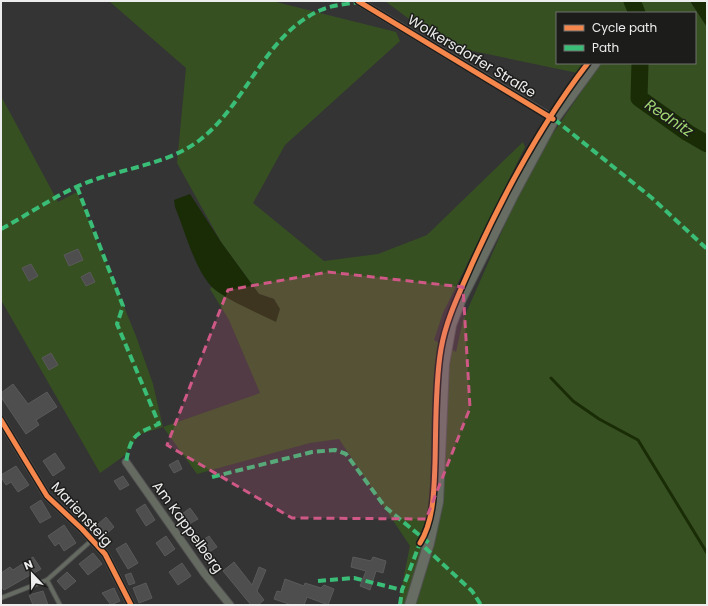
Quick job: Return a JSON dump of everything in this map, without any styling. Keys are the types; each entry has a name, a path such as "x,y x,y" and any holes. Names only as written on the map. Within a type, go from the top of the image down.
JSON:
{"main road":[{"path":"410,605 433,528 438,502 441,474 444,364 451,325 461,299 508,204 554,119 594,64"}],"street":[{"name":"Wolkersdorfer Straße","path":"358,1 554,119"},
{"name":"Mariensteig","path":"1,420 46,496 105,554 131,605"},
{"name":"Am Kappelberg","path":"126,462 204,573 230,605"}],"lane":[{"path":"1,598 47,580 92,540"},
{"path":"47,580 60,605"}],"highlighted area":[{"path":"328,272 463,287 470,408 426,519 292,518 167,445 228,290"}],"shaded area":[{"path":"109,1 272,1 396,32 400,41 285,145 253,203 324,261 378,254 427,235 523,142 525,147 443,313 434,340 456,352 463,320 510,213 539,154 592,76 444,45 385,1 690,1 707,27 707,605 398,605 410,546 339,439 310,443 197,474 163,427 260,393 229,320 210,289 212,287 242,305 274,299 259,294 221,242 177,163 186,68"},
{"path":"690,1 707,1 707,27"},
{"path":"1,96 58,202 77,192 136,336 153,384 163,427 138,435 124,456 100,473 1,300"},
{"path":"190,194 221,242 259,294 274,299 280,309 276,322 224,296 216,291 205,278 190,248 175,207 174,200"}],"building":[{"path":"78,249 83,260 69,266 64,255"},
{"path":"31,264 38,276 29,281 22,268"},
{"path":"90,272 95,282 86,286 81,277"},
{"path":"51,353 58,365 49,370 42,358"},
{"path":"13,384 28,404 47,392 57,407 36,420 39,425 26,434 1,397 1,393"},
{"path":"55,453 65,468 53,476 43,461"},
{"path":"178,460 182,469 174,473 169,465"},
{"path":"16,466 29,485 18,492 11,482 6,485 1,477 1,475"},
{"path":"123,476 129,485 120,490 114,481"},
{"path":"41,500 51,517 40,523 30,507"},
{"path":"145,504 155,520 146,526 136,510"},
{"path":"190,508 198,519 189,524 182,514"},
{"path":"106,517 114,527 104,536 96,526"},
{"path":"64,525 76,543 64,551 59,543 55,546 48,536"},
{"path":"166,536 175,549 165,556 156,543"},
{"path":"209,536 217,547 205,555 197,544"},
{"path":"126,543 138,563 128,569 116,549"},
{"path":"93,553 102,564 88,575 79,564"},
{"path":"33,557 41,569 4,590 1,586 1,573 10,567 13,570"},
{"path":"353,557 371,561 373,557 386,561 383,573 376,571 370,590 360,586 366,571 351,567"},
{"path":"234,562 252,585 259,567 266,570 257,591 264,600 258,605 251,605 223,571"},
{"path":"182,563 191,576 178,585 169,572"},
{"path":"67,572 76,581 65,590 57,581"},
{"path":"131,573 135,583 129,585 125,575"},
{"path":"285,579 304,586 305,583 321,588 324,585 334,589 328,605 307,597 304,605 292,605 274,599 277,591 281,592"},
{"path":"146,583 152,598 139,603 133,588"},
{"path":"114,588 120,601 111,605 102,593"},
{"path":"43,591 48,605 33,605 29,595"}],"waterway":[{"name":"Rednitz","path":"632,1 637,12"},
{"name":"Rednitz","path":"640,64 639,98 688,133 707,144"},
{"path":"551,378 573,401 599,419 638,440 707,553"}],"marked path":[{"path":"1,229 79,186 105,176 162,160 189,147 201,139 217,124 285,35 302,21 325,8 359,2"},
{"path":"554,119 652,198 707,249"},
{"path":"77,187 123,306 117,324 159,424 144,430 135,437 130,446 126,462"},
{"path":"212,477 312,452 335,450 346,454 385,507 429,543"},
{"path":"400,605 402,590 420,543 472,591 481,605"},
{"path":"318,581 354,578 402,590"}],"cycle path":[{"path":"358,1 553,119"},
{"path":"420,543 425,534 431,515 434,494 436,406 439,362 446,327 458,295 510,186 554,111 587,64"},
{"path":"1,420 47,496 82,529 105,554 131,605"}]}
